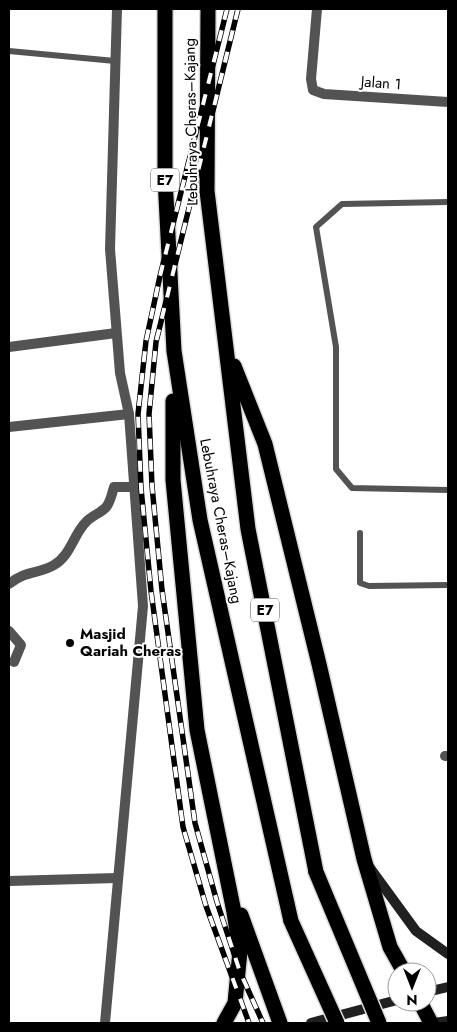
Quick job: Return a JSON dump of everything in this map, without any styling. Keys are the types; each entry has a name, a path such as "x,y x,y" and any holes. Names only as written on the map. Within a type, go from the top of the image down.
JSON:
{"highway":[{"name":"Lebuhraya Cheras–Kajang","path":"165,9 165,178 174,351 200,520 291,921 337,1023"},
{"name":"Lebuhraya Cheras–Kajang","path":"208,9 207,191 248,529 316,872 379,1023"},
{"path":"226,346 264,444 320,664 364,859 390,947 398,962"},
{"path":"174,351 173,480 197,730 240,951 235,1003 224,1023"},
{"path":"224,864 280,1023"},
{"path":"426,1012 433,1023"}],"main road":[{"path":"364,859 416,931 430,944 448,954"},
{"path":"311,1023 387,1003"},
{"path":"433,1023 448,1021"}],"street":[{"path":"105,1023 143,606 129,414 116,333 110,249 117,9"},
{"name":"Jalan 1","path":"317,9 310,79 313,90 324,94 448,102"},
{"path":"9,348 116,333"},
{"path":"9,427 129,414"},
{"path":"9,584 19,576 53,566 65,556 77,532 87,521 104,510 109,503 114,487 134,487"},
{"path":"9,631 20,645 14,662"},
{"path":"9,881 117,878"}],"lane":[{"path":"9,51 115,61"},
{"path":"448,202 342,204 316,227 336,347 336,469 352,488 448,490"},
{"path":"360,533 360,583 369,586 448,585"}],"railway":[{"path":"227,9 160,276 146,341 138,414 141,488 151,591 183,827 206,906 249,1023"},
{"path":"238,9 156,342 149,414 152,486 162,590 195,823 217,902 240,972 263,1023"}],"place":[{"name":"Masjid Qariah Cheras","path":"70,643"}]}
